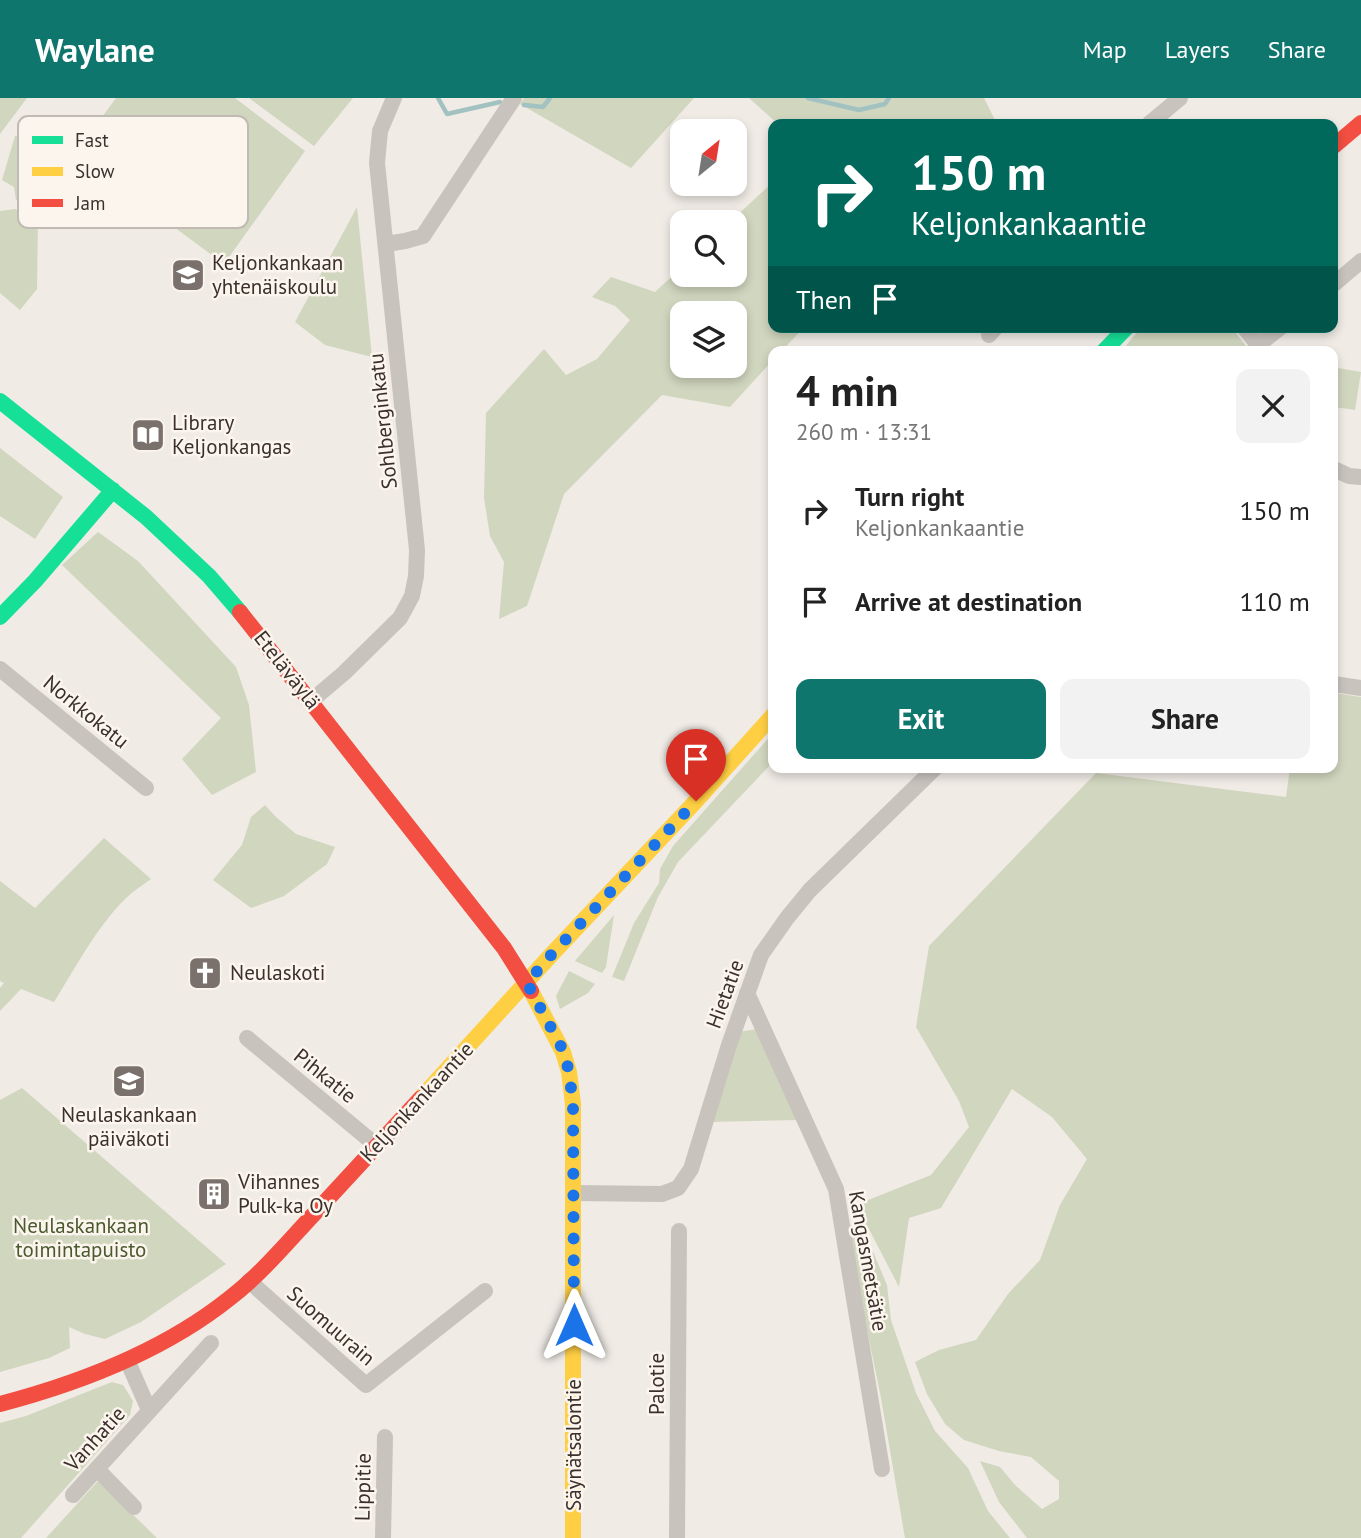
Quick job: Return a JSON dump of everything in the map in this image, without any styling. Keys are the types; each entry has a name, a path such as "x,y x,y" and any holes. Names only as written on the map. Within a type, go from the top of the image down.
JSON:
{"main road":[{"path":"1338,143 1361,123"},
{"path":"1109,346 1121,333"},
{"name":"Eteläväylä","path":"0,401 146,517 209,576 311,701 504,948 527,983"},
{"path":"0,617 35,581 113,490"},
{"name":"Keljonkankaantie","path":"0,1404 88,1377 127,1360 161,1343 219,1307 249,1281 267,1265 768,722"},
{"name":"Säynätsalontie","path":"527,983 564,1052 573,1104 573,1538"}],"street":[{"name":"Sohlberginkatu","path":"311,701 400,618 412,596 416,576 417,550 377,163 380,131 394,98"},
{"path":"386,244 423,236 514,98"},
{"path":"1155,119 1180,98"},
{"path":"1338,281 1361,261"},
{"path":"1261,346 1275,333"},
{"path":"1338,471 1361,477"},
{"name":"Norkkokatu","path":"0,669 146,788"},
{"path":"1338,685 1361,688"},
{"name":"Hietatie","path":"574,1193 662,1194 678,1188 691,1169 761,955 810,890 930,773"},
{"name":"Kangasmetsätie","path":"747,993 835,1189 882,1469"},
{"name":"Pihkatie","path":"247,1038 377,1146"},
{"name":"Palotie","path":"677,1538 679,1231"},
{"name":"Suomuurain","path":"249,1281 366,1385 485,1291"},
{"name":"Vanhatie","path":"73,1495 211,1343"},
{"name":"Vanhatie","path":"127,1360 149,1410"},
{"name":"Lippitie","path":"383,1538 385,1437"},
{"path":"97,1469 134,1507"}],"green space":[{"path":"0,98 27,98 0,134"},
{"path":"116,98 235,98 305,151 224,264 175,228 248,228 248,116 103,116"},
{"path":"249,98 353,98 314,146"},
{"path":"524,98 694,98 675,119 670,119 670,125 631,168 520,104"},
{"path":"749,98 984,98 994,119 772,119"},
{"path":"15,136 18,136 18,200 14,187 2,180"},
{"path":"768,187 768,333 798,333 787,346 768,346 768,365 730,407 662,395 564,494 527,606 499,619 504,562 490,536 484,498 486,413 544,349 566,375 597,359 630,320 615,306 592,297 611,277 655,292 670,278 670,287 747,287 747,210 743,210"},
{"path":"357,207 372,357 325,345 295,322"},
{"path":"18,210 18,228 38,228 37,289 20,310 0,293 0,211"},
{"path":"1137,333 1236,333 1246,346 1126,346"},
{"path":"1338,368 1361,372 1355,410 1338,408"},
{"path":"0,448 63,497 35,539 0,516"},
{"path":"98,532 138,561 236,667 249,705 256,772 212,795 182,759 221,718 62,565"},
{"path":"1338,694 1361,697 1361,1538 1027,1538 999,1502 980,1461 1000,1467 1015,1485 1042,1509 1059,1499 1059,1481 1031,1457 964,1440 945,1424 927,1394 915,1362 939,1350 976,1340 1008,1294 1040,1260 1060,1205 1087,1159 1052,1117 1012,1089 941,1208 909,1218 899,1287 869,1229 853,1206 931,1175 969,1127 959,1101 916,1027 929,946 1096,773 1286,797 1289,773 1338,773"},
{"path":"768,739 768,767 678,862 658,897 624,981 612,977 634,923 659,883 660,869 673,846"},
{"path":"265,805 296,834 335,847 327,864 284,896 251,908 213,880 242,845 251,817"},
{"path":"104,838 151,879 128,896 105,922 54,1002 21,989 0,1011 0,988 4,983 0,981 0,881 35,908"},
{"path":"614,915 606,967 602,973 575,961"},
{"path":"569,971 595,984 588,993 560,1009 556,996"},
{"path":"758,1029 799,1120 709,1122 737,1032"},
{"name":"Neulaskankaan toimintapuisto","path":"22,1088 226,1264 141,1322 105,1339 69,1327 70,1348 49,1358 0,1372 0,1100"},
{"path":"844,1217 874,1254 887,1285 891,1320 916,1393 935,1431 968,1468 988,1511 1010,1538 905,1538 881,1398"},
{"path":"112,1382 123,1385 133,1401 130,1415 21,1538 0,1538 0,1423 26,1416"},
{"path":"98,1481 157,1538 46,1538"}],"waterway":[{"path":"438,98 447,114 500,102"},
{"path":"524,105 543,107 550,98"},
{"path":"808,98 859,110 885,104 889,98"}],"traffic: fast":[{"path":"1109,346 1121,333"},
{"path":"0,401 146,517 209,576 240,612"},
{"path":"0,617 35,581 113,490"}],"traffic: slow":[{"path":"421,1098 768,721"},
{"path":"531,991 563,1052 569,1072 573,1104 573,1538"}],"traffic: jam":[{"path":"1338,143 1361,123"},
{"path":"240,612 504,948 531,991"},
{"path":"0,1404 61,1386 121,1363 205,1317 263,1269 421,1098"}],"place":[{"name":"Keljonkankaan yhtenäiskoulu","path":"188,275"},
{"name":"Library Keljonkangas","path":"148,435"},
{"name":"Neulaskoti","path":"205,973"},
{"name":"Neulaskankaan päiväkoti","path":"129,1081"},
{"name":"Vihannes Pulk-ka Oy","path":"214,1194"}],"route":[{"path":"574,1325 573,1104 569,1072 564,1052 527,983 696,801"}]}
